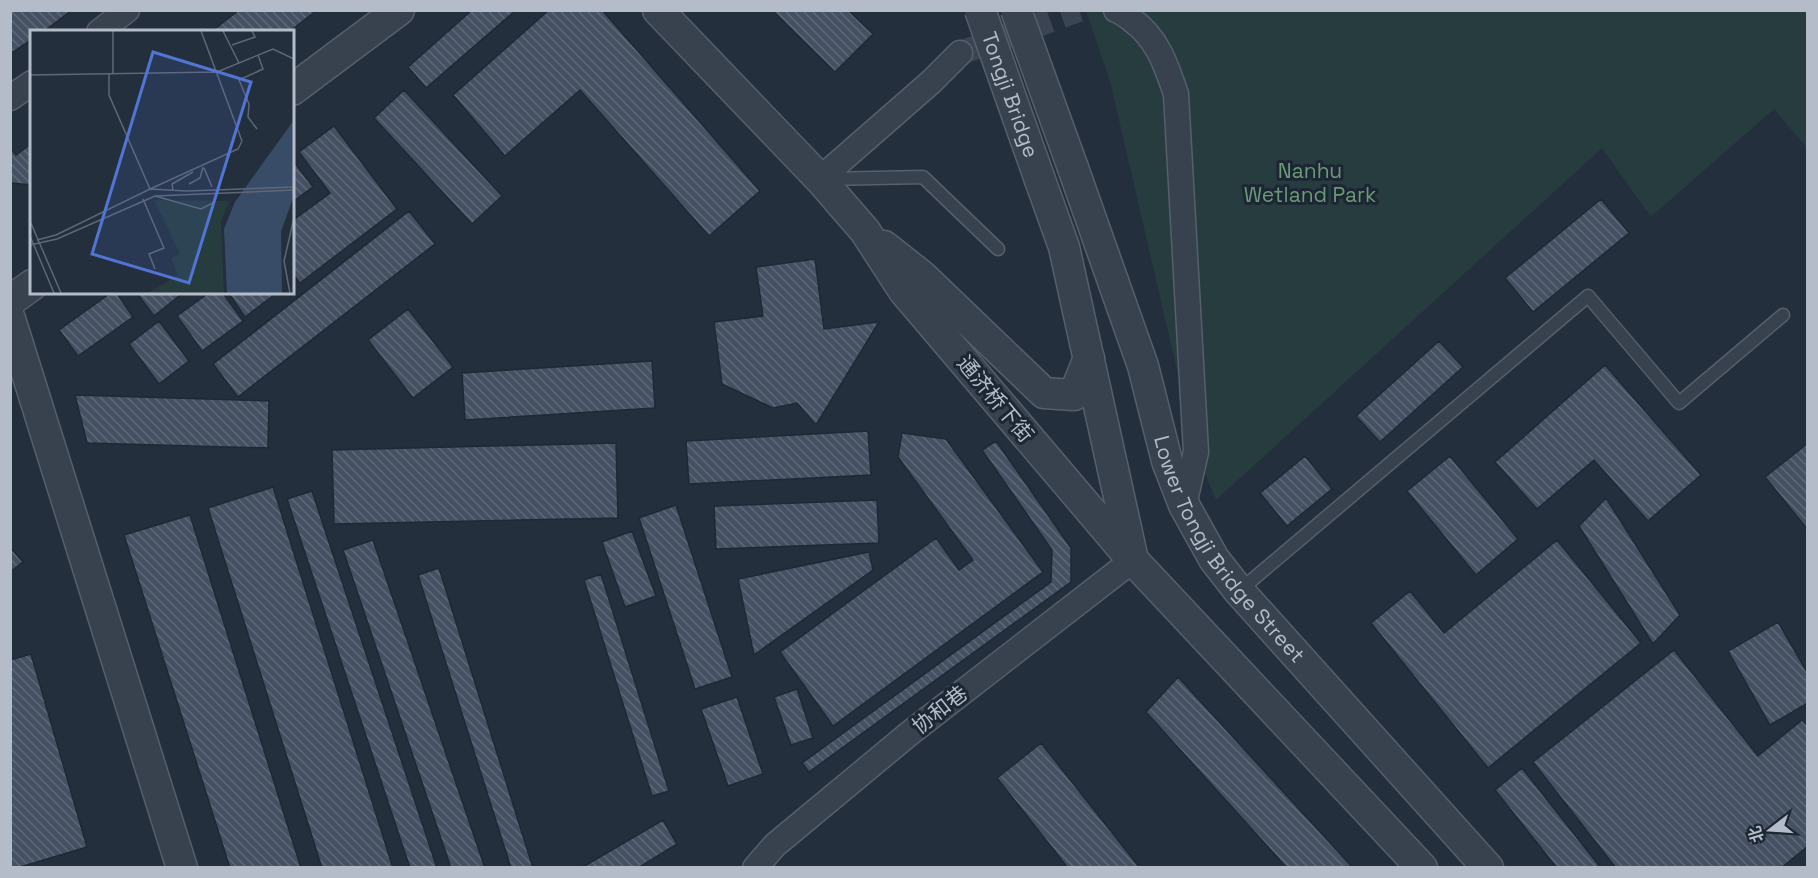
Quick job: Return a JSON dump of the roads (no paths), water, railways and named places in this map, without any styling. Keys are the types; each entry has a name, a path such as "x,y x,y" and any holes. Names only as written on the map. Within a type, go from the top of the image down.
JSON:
{"street":[{"path":"102,30 127,10"},
{"path":"294,89 399,10"},
{"name":"通济桥下街","path":"658,10 820,179 865,231 904,291 1133,560"},
{"name":"Tongji Bridge","path":"980,10 1064,246 1089,358"},
{"name":"Tongji Bridge","path":"1016,10 1073,168"},
{"path":"1116,10 1144,29 1163,54 1176,94 1196,452 1184,506"},
{"path":"820,179 931,82 960,53"},
{"path":"10,98 30,84"},
{"name":"Lower Tongji Bridge Street","path":"1073,168 1143,366 1167,461 1184,506 1214,559 1239,591 1488,867"},
{"name":"通济桥下街","path":"865,231 922,276 1044,393 1074,395 1089,358"},
{"path":"10,301 30,286"},
{"path":"10,319 182,867"},
{"path":"1089,358 1133,560 1422,867"},
{"name":"协和巷","path":"755,867 775,845 910,733 1133,560"}],"lane":[{"path":"820,179 923,177 998,249"},
{"path":"1239,591 1588,296 1678,403 1783,315"}],"tunnel":[{"path":"960,53 1079,10"}],"park label":[{"name":"Nanhu Wetland Park","path":"1310,183"}]}
